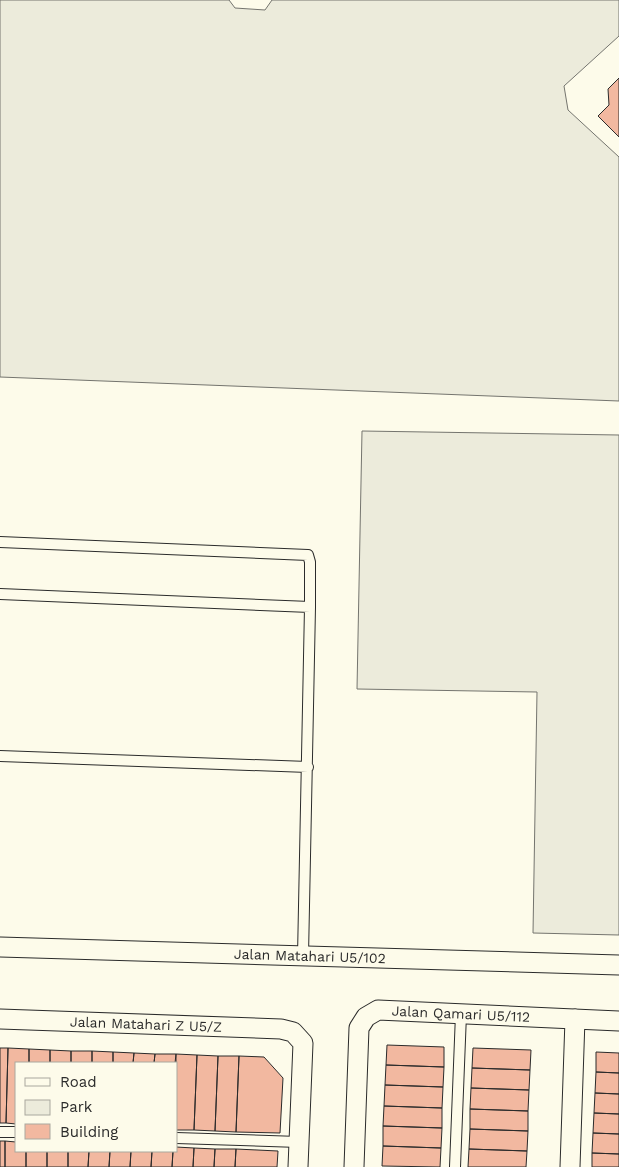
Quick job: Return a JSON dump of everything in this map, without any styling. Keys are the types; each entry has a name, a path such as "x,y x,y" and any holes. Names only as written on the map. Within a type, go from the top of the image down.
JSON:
{"street":[{"name":"Jalan Matahari U5/102","path":"0,947 619,965"},
{"name":"Jalan Qamari U5/112","path":"354,1167 359,1028 366,1017 378,1010 619,1021"},
{"name":"Jalan Matahari Z U5/Z","path":"0,1019 280,1029 293,1032 302,1043 299,1142"},
{"path":"570,1167 575,1019"},
{"path":"298,1167 299,1142"}],"lane":[{"path":"0,542 300,553 308,555 310,562 308,768 303,956"},
{"path":"0,594 310,607"},
{"path":"0,756 308,768"},
{"path":"455,1167 461,1014"},
{"path":"0,1132 15,1132"},
{"path":"178,1138 299,1142"}],"green space":[{"path":"0,0 229,0 235,8 265,10 272,0 619,0 619,36 564,86 568,110 619,157 619,401 0,377"},
{"path":"362,431 619,435 619,935 533,933 537,692 357,689"}],"building":[{"path":"619,78 619,137 598,116 609,105 608,89"},
{"path":"387,1045 444,1047 444,1067 386,1065"},
{"path":"0,1048 8,1048 6,1123 0,1123"},
{"path":"8,1048 29,1049 29,1062 15,1062 15,1124 6,1123"},
{"path":"473,1048 531,1050 530,1070 472,1068"},
{"path":"29,1049 50,1050 50,1062 29,1062"},
{"path":"50,1050 71,1051 71,1062 50,1062"},
{"path":"71,1051 92,1051 92,1062 71,1062"},
{"path":"92,1051 113,1052 113,1062 92,1062"},
{"path":"113,1052 134,1053 133,1062 113,1062"},
{"path":"596,1052 619,1053 619,1073 596,1072"},
{"path":"134,1053 155,1054 154,1062 133,1062"},
{"path":"155,1054 176,1054 175,1062 154,1062"},
{"path":"176,1054 197,1055 194,1130 178,1130 178,1062 176,1062"},
{"path":"197,1055 218,1056 215,1131 194,1130"},
{"path":"218,1056 239,1056 236,1132 215,1131"},
{"path":"239,1056 264,1057 283,1078 280,1133 236,1132"},
{"path":"386,1065 444,1067 443,1087 385,1085"},
{"path":"472,1068 530,1070 529,1090 471,1088"},
{"path":"596,1072 619,1073 619,1094 595,1093"},
{"path":"385,1085 443,1087 442,1108 384,1106"},
{"path":"471,1088 529,1090 528,1111 470,1109"},
{"path":"595,1093 619,1094 619,1114 594,1113"},
{"path":"384,1106 442,1108 442,1128 383,1126"},
{"path":"470,1109 528,1111 528,1131 470,1129"},
{"path":"594,1113 619,1114 619,1134 593,1133"},
{"path":"383,1126 442,1128 441,1148 383,1146"},
{"path":"470,1129 528,1131 527,1151 469,1149"},
{"path":"593,1133 619,1134 619,1154 592,1153"},
{"path":"0,1141 5,1141 5,1167 0,1167"},
{"path":"5,1141 15,1142 15,1152 26,1152 26,1167 5,1167"},
{"path":"383,1146 441,1148 440,1167 382,1166"},
{"path":"178,1147 194,1148 193,1167 172,1167 173,1152 178,1152"},
{"path":"194,1148 215,1149 214,1167 193,1167"},
{"path":"215,1149 236,1149 235,1167 214,1167"},
{"path":"236,1149 278,1151 277,1167 235,1167"},
{"path":"469,1149 527,1151 526,1167 468,1167"},
{"path":"26,1152 47,1152 47,1167 26,1167"},
{"path":"47,1152 68,1152 68,1167 47,1167"},
{"path":"68,1152 89,1152 88,1167 68,1167"},
{"path":"89,1152 110,1152 109,1167 88,1167"},
{"path":"110,1152 131,1152 130,1167 109,1167"},
{"path":"131,1152 152,1152 151,1167 130,1167"},
{"path":"152,1152 173,1152 172,1167 151,1167"},
{"path":"592,1153 619,1154 619,1167 592,1167"}]}
